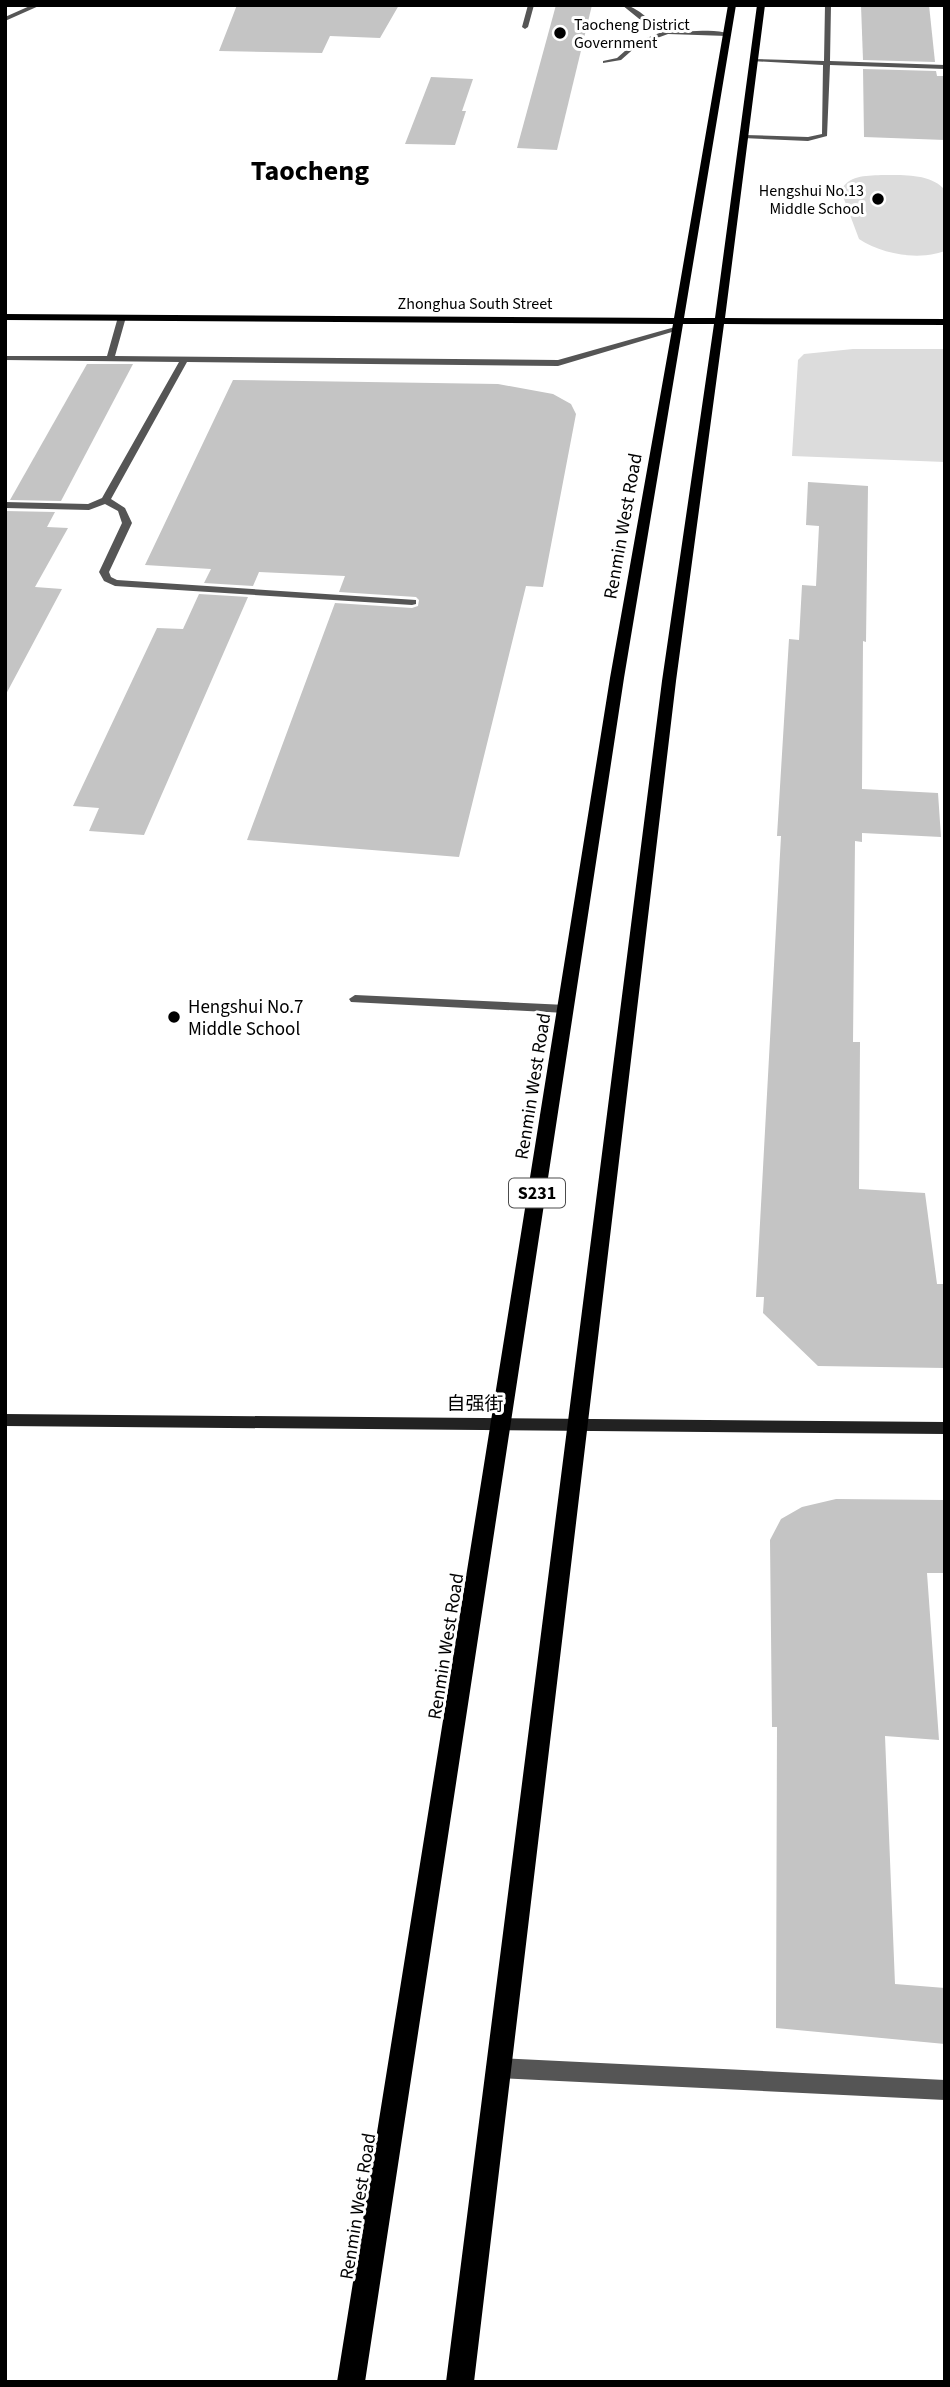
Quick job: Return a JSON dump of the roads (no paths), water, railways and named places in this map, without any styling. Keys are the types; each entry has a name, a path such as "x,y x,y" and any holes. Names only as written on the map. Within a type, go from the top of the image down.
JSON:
{"main road":[{"name":"Renmin West Road","path":"351,2382 615,691 732,5"},
{"path":"460,2382 669,681 761,5"},
{"name":"Zhonghua South Street","path":"5,307 680,320"},
{"name":"Zhonghua South Street","path":"5,317 680,320 720,316 945,312"},
{"name":"Zhonghua South Street","path":"720,316 945,322"}],"street":[{"path":"5,19 38,5"},
{"path":"525,27 531,5"},
{"path":"625,5 667,32"},
{"path":"745,137 808,139 825,135 828,5"},
{"path":"605,62 619,59 636,44 667,32 727,34"},
{"path":"754,61 945,67"},
{"path":"110,359 122,317"},
{"path":"5,358 558,363 680,320"},
{"path":"5,505 89,507 106,500 185,359"},
{"path":"106,500 122,510 127,523 103,572 107,579 115,583 412,602"},
{"path":"355,999 566,1009"},
{"name":"自强街","path":"5,1420 945,1428"},
{"path":"499,2068 945,2090"}],"place":[{"name":"Taocheng District Government","path":"560,33"},
{"name":"Hengshui No.13 Middle School","path":"878,199"},
{"name":"Hengshui No.7 Middle School","path":"174,1017"}],"district":[{"name":"Taocheng","path":"310,170"}]}
